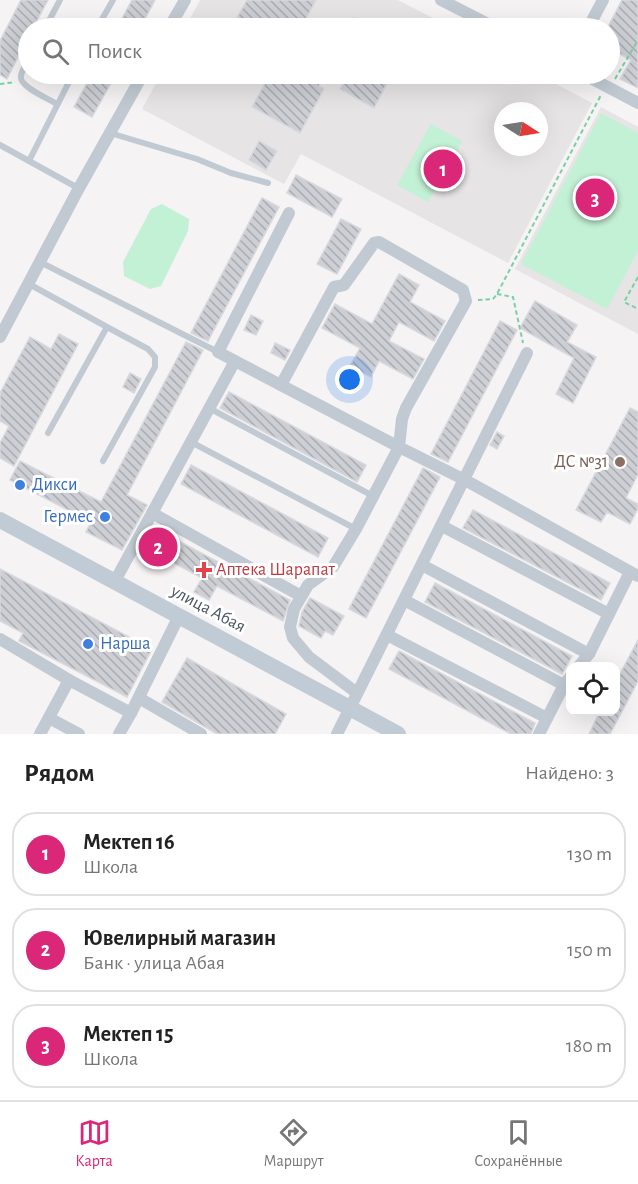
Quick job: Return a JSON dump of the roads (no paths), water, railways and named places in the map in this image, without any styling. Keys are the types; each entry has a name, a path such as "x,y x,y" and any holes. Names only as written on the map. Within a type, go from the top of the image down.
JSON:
{"street":[{"path":"175,18 185,0"},
{"path":"441,0 476,18"},
{"path":"593,18 603,0"},
{"path":"0,337 137,84"},
{"path":"602,84 638,103"},
{"path":"289,213 218,352 465,480 634,574 582,662"},
{"path":"280,385 334,287 344,285 374,243 379,242 463,290 466,300 406,408 402,419 399,447 356,529 333,567 308,585 291,617 290,627 293,638 354,701"},
{"path":"337,734 527,353"},
{"path":"115,581 235,361"},
{"path":"152,513 301,596"},
{"name":"улица Абая","path":"0,520 179,616 354,701 398,734"},
{"path":"442,526 609,614"},
{"path":"422,565 589,654"},
{"path":"404,600 566,681"},
{"path":"119,734 179,616"},
{"path":"387,635 548,718"},
{"path":"0,639 131,713"},
{"path":"40,734 69,680"},
{"path":"539,734 566,683"},
{"path":"139,698 201,734"},
{"path":"49,718 79,734"}],"lane":[{"path":"50,18 60,0"},
{"path":"102,18 110,1"},
{"path":"23,84 57,104"},
{"path":"29,161 68,84"},
{"path":"110,133 268,183"},
{"path":"0,145 79,188"},
{"path":"39,262 218,352"},
{"path":"28,283 148,349 155,357 155,367 103,461"},
{"path":"48,433 107,327"},
{"path":"209,408 373,496"},
{"path":"191,442 356,529"}],"place":[{"name":"Мектеп 16","path":"443,169"},
{"name":"Мектеп 15","path":"595,198"},
{"name":"ДС №31","path":"620,462"},
{"name":"Дикси","path":"20,485"},
{"name":"Гермес","path":"105,517"},
{"name":"Ювелирный магазин","path":"158,547"},
{"name":"Аптека Шарапат","path":"204,570"},
{"name":"Нарша","path":"88,644"}]}
